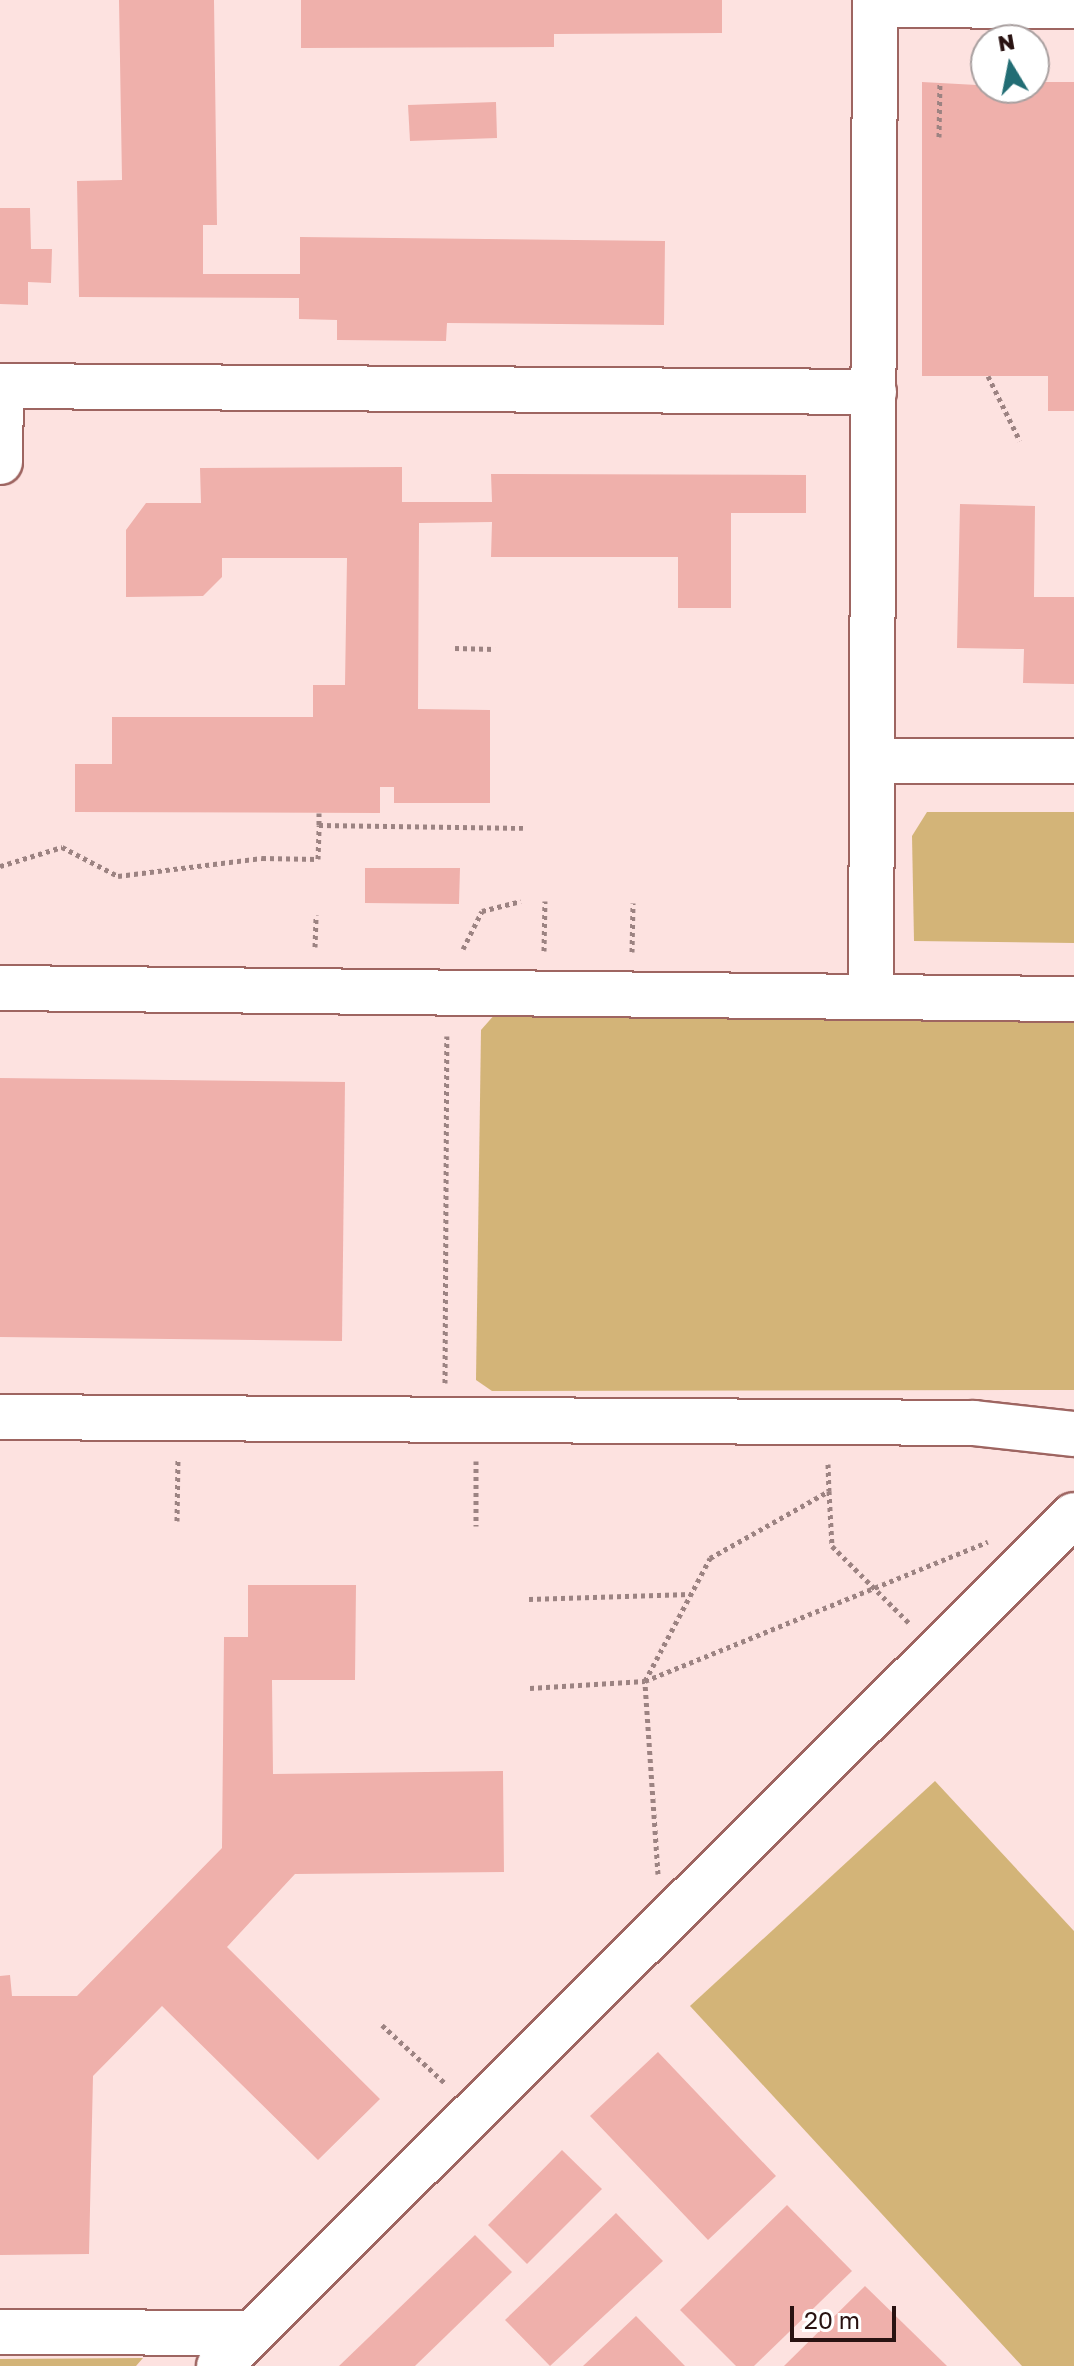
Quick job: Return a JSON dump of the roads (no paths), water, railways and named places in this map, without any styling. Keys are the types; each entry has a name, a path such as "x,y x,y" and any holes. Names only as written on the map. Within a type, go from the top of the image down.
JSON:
{"street":[{"path":"871,996 875,3 1074,6"},
{"path":"0,462 1,386 874,392"},
{"path":"874,761 1074,761"},
{"path":"0,988 1074,999"},
{"path":"0,1417 974,1423 1074,1434"},
{"path":"219,2366 473,2109 1074,1515"},
{"path":"0,2332 252,2333"}]}
